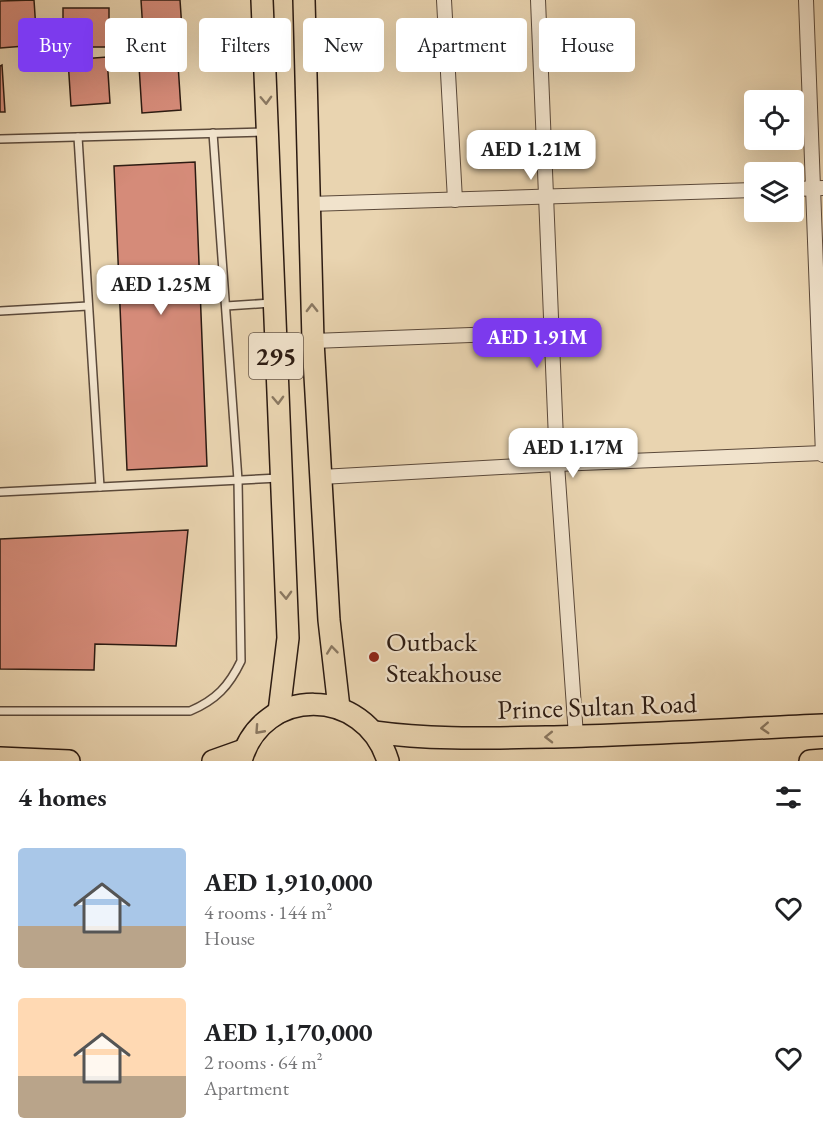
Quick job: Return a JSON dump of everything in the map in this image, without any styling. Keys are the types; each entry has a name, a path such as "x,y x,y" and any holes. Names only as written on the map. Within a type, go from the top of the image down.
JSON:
{"main road":[{"name":"295","path":"262,0 288,638 279,712"},
{"name":"295","path":"304,0 313,341 329,620 339,708"},
{"path":"213,761 242,755 258,728 279,712 298,705 319,704 339,708 358,718 374,732 388,761"},
{"name":"Prince Sultan Road","path":"374,732 416,738 454,739 823,725"},
{"path":"0,758 69,761"},
{"path":"810,761 823,760"}],"street":[{"path":"444,0 455,200"},
{"path":"538,0 557,464 576,736"},
{"path":"321,477 823,453 818,188 806,0"},
{"path":"309,204 744,190"},
{"path":"313,341 552,332"}],"lane":[{"path":"0,139 267,132"},
{"path":"0,711 190,711 204,705 222,691 232,680 241,661 238,480 213,133"},
{"path":"78,137 99,487"},
{"path":"226,306 274,303"},
{"path":"0,311 88,306"},
{"path":"0,492 281,478"}],"building":[{"path":"34,0 35,18 18,18 18,47 0,48 0,1"},
{"path":"141,0 180,0 181,18 142,18"},
{"path":"63,8 109,8 109,18 105,18 105,47 93,47 93,18 63,18"},
{"path":"105,57 110,103 71,106 69,72 93,72 93,58"},
{"path":"2,65 5,112 0,112 0,66"},
{"path":"139,72 179,72 181,110 142,113"},
{"path":"195,162 207,466 127,470 114,166"},
{"path":"188,530 176,646 95,644 94,670 0,669 0,539"}],"place":[{"name":"Outback Steakhouse","path":"374,657"}]}
